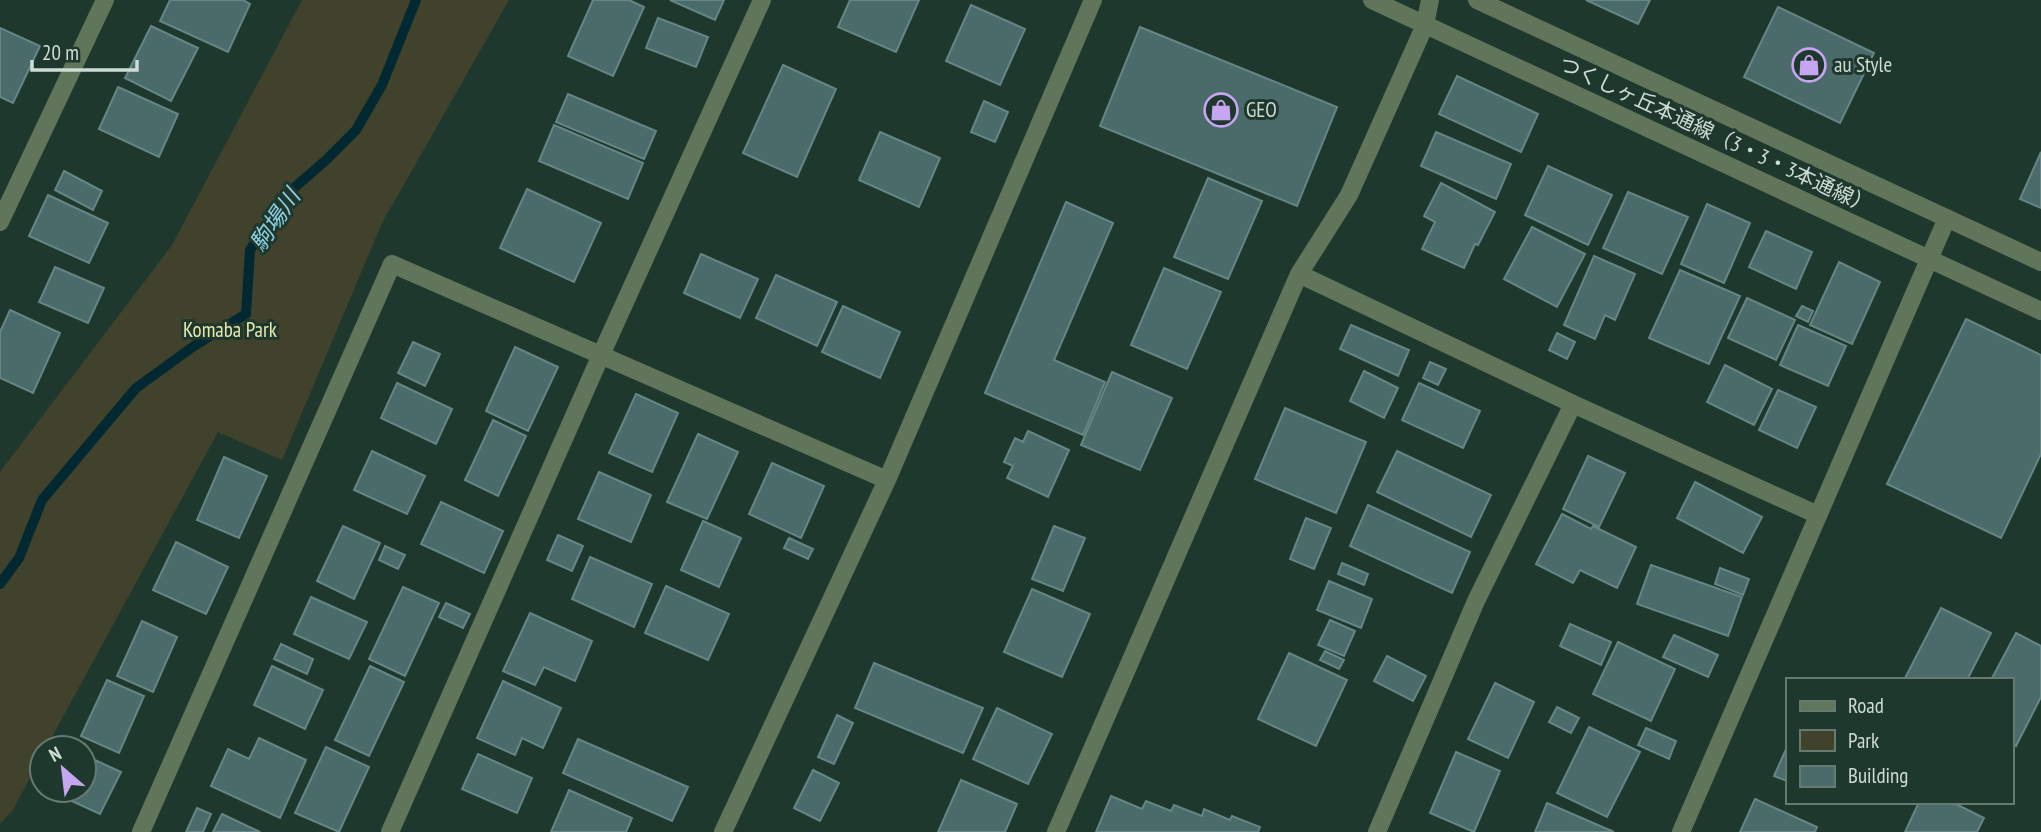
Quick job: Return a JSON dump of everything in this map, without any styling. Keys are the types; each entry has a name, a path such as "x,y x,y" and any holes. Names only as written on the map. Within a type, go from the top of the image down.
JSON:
{"street":[{"path":"0,222 105,0"},
{"path":"390,832 600,355 762,0"},
{"path":"723,832 887,480 1093,0"},
{"name":"つくしヶ丘本通線（3・3・3本通線）","path":"1373,0 2041,311"},
{"path":"1056,832 1299,274 1349,195 1425,25 1430,0"},
{"name":"つくしヶ丘本通線（3・3・3本通線）","path":"1477,0 2041,262"},
{"path":"1681,832 1947,218"},
{"path":"141,832 392,264 887,480"},
{"path":"1299,274 1573,404 1818,515"},
{"path":"1377,832 1476,601 1573,404"}],"green space":[{"name":"Komaba Park","path":"302,0 509,0 382,223 282,460 218,432 54,734 28,734 28,782 13,810 0,824 0,472 172,245"}],"building":[{"path":"170,0 243,0 250,4 228,52 160,21"},
{"path":"593,0 629,0 644,7 613,76 568,56"},
{"path":"670,0 724,0 715,20"},
{"path":"850,0 919,0 896,52 838,27"},
{"path":"1586,0 1650,0 1638,24"},
{"path":"971,5 1025,29 1000,85 946,61"},
{"name":"au Style","path":"1778,7 1874,53 1840,123 1744,77"},
{"path":"658,18 708,37 696,67 646,48"},
{"path":"151,26 198,48 171,101 125,78"},
{"path":"1140,27 1337,107 1297,206 1100,126"},
{"path":"0,28 40,46 13,103 0,97"},
{"path":"783,65 836,89 797,177 743,153"},
{"path":"1457,76 1538,114 1521,152 1439,114"},
{"path":"118,87 178,114 159,157 99,129"},
{"path":"568,94 656,131 644,159 556,122"},
{"path":"984,101 1008,112 995,142 971,132"},
{"path":"554,125 643,163 628,199 539,161"},
{"path":"880,132 940,158 919,207 859,180"},
{"path":"1436,132 1511,164 1496,199 1421,166"},
{"path":"2041,152 2041,208 2020,199"},
{"path":"1548,166 1612,195 1588,245 1525,215"},
{"path":"64,171 102,191 93,210 55,190"},
{"path":"1208,178 1262,201 1228,279 1174,257"},
{"path":"1441,183 1495,212 1464,268 1422,249 1435,222 1424,216"},
{"path":"527,189 601,223 574,282 500,248"},
{"path":"1628,192 1688,217 1662,274 1603,248"},
{"path":"48,195 108,223 89,263 29,236"},
{"path":"1066,202 1113,223 1054,360 1105,382 1083,435 985,393"},
{"path":"1707,204 1750,223 1724,283 1681,264"},
{"path":"1532,227 1585,254 1557,307 1504,279"},
{"path":"1766,231 1812,252 1796,289 1749,267"},
{"path":"701,254 758,279 740,318 684,293"},
{"path":"1594,256 1635,274 1615,320 1605,315 1595,339 1564,325"},
{"path":"1839,262 1880,282 1852,344 1810,325"},
{"path":"55,267 104,288 88,323 39,302"},
{"path":"1164,268 1221,292 1187,369 1131,345"},
{"path":"1680,270 1740,296 1709,364 1649,338"},
{"path":"776,275 837,302 817,346 756,318"},
{"path":"1747,298 1795,320 1776,360 1728,338"},
{"path":"843,306 900,332 880,378 822,352"},
{"path":"1802,306 1813,311 1808,322 1796,316"},
{"path":"10,310 60,333 33,393 0,378 0,332"},
{"path":"1966,319 2041,355 2041,454 2001,538 1887,484"},
{"path":"1351,325 1409,350 1398,376 1340,349"},
{"path":"1798,325 1846,346 1828,386 1780,365"},
{"path":"1557,333 1575,342 1567,359 1549,350"},
{"path":"413,342 440,354 425,386 398,373"},
{"path":"515,347 558,367 528,431 486,411"},
{"path":"1430,362 1446,369 1438,385 1423,378"},
{"path":"1725,365 1772,389 1754,425 1707,402"},
{"path":"1364,371 1398,388 1384,418 1350,401"},
{"path":"1112,372 1172,398 1140,470 1081,445"},
{"path":"397,383 452,409 436,444 381,418"},
{"path":"1419,383 1480,411 1463,448 1402,420"},
{"path":"1778,390 1816,407 1797,448 1759,430"},
{"path":"636,394 678,413 652,472 609,453"},
{"path":"1285,408 1366,442 1336,513 1255,479"},
{"path":"493,420 526,436 498,496 465,480"},
{"path":"1028,431 1069,450 1048,497 1007,478 1013,466 1004,462 1015,438 1023,442"},
{"path":"698,434 738,452 707,519 667,502"},
{"path":"372,451 425,476 407,514 354,490"},
{"path":"1397,451 1491,495 1471,537 1377,492"},
{"path":"1588,456 1625,473 1599,527 1563,509"},
{"path":"224,457 267,476 239,538 197,520"},
{"path":"772,463 824,486 801,538 749,514"},
{"path":"599,472 651,495 631,542 578,519"},
{"path":"1695,482 1762,517 1743,553 1677,518"},
{"path":"441,502 503,531 484,573 421,544"},
{"path":"1368,505 1470,552 1452,593 1350,546"},
{"path":"1562,514 1636,547 1617,588 1580,570 1573,583 1536,564"},
{"path":"1306,518 1331,528 1314,569 1290,559"},
{"path":"703,521 741,538 719,587 681,570"},
{"path":"343,526 380,543 354,599 317,581"},
{"path":"1054,526 1085,538 1063,591 1032,579"},
{"path":"558,535 583,546 572,571 547,560"},
{"path":"789,538 813,549 808,559 784,548"},
{"path":"176,542 228,567 206,614 153,590"},
{"path":"385,546 405,555 398,569 379,560"},
{"path":"590,557 652,584 634,627 572,599"},
{"path":"1342,563 1368,574 1364,585 1338,574"},
{"path":"1651,565 1742,597 1728,636 1637,604"},
{"path":"1720,568 1749,579 1743,595 1715,584"},
{"path":"1329,581 1372,599 1361,628 1317,610"},
{"path":"666,586 729,614 708,660 645,633"},
{"path":"403,587 439,603 405,676 369,659"},
{"path":"1032,589 1090,614 1062,677 1004,652"},
{"path":"311,597 367,622 349,659 294,634"},
{"path":"446,603 470,614 463,628 439,617"},
{"path":"1941,608 1991,633 1968,678 1905,678"},
{"path":"530,613 592,641 575,681 544,667 535,685 503,671"},
{"path":"1330,620 1355,631 1344,656 1318,645"},
{"path":"142,621 177,637 153,692 117,676"},
{"path":"1570,624 1611,642 1601,665 1560,646"},
{"path":"2016,633 2041,646 2041,697 2016,746 2013,744 2013,678 1992,678"},
{"path":"1674,635 1718,655 1708,677 1663,657"},
{"path":"1618,642 1675,669 1651,721 1593,694"},
{"path":"281,644 313,659 307,674 274,659"},
{"path":"1325,651 1344,660 1339,669 1320,660"},
{"path":"1289,653 1347,680 1316,746 1258,719"},
{"path":"1387,656 1426,676 1413,701 1374,681"},
{"path":"874,663 983,708 963,753 855,708"},
{"path":"272,666 323,690 305,729 254,705"},
{"path":"370,666 404,682 369,756 335,740"},
{"path":"107,680 144,696 119,753 98,744 98,734 82,734"},
{"path":"503,681 561,708 543,748 522,738 515,755 477,738"},
{"path":"1495,683 1534,702 1508,758 1468,739"},
{"path":"1557,707 1579,718 1571,733 1549,722"},
{"path":"997,708 1052,734 1028,784 973,759"},
{"path":"837,715 853,723 834,764 818,757"},
{"path":"1589,727 1640,752 1607,817 1557,793"},
{"path":"1646,728 1676,741 1669,759 1638,745"},
{"path":"259,738 306,760 280,818 211,786 228,749 249,759"},
{"path":"578,739 688,787 672,821 563,773"},
{"path":"326,747 369,767 339,832 295,813"},
{"path":"1786,749 1786,781 1774,776"},
{"path":"1456,752 1500,771 1474,832 1430,813"},
{"path":"478,754 532,778 517,813 462,789"},
{"path":"98,761 121,772 100,814 78,804 98,804"},
{"path":"813,770 839,783 820,821 794,808"},
{"path":"961,780 1017,804 1005,832 938,832"},
{"path":"569,790 632,818 626,832 551,832"},
{"path":"1111,796 1142,809 1146,801 1171,811 1174,805 1202,816 1204,809 1230,820 1232,816 1260,827 1258,832 1096,832"},
{"path":"1755,799 1817,827 1815,832 1740,832"},
{"path":"1547,803 1614,832 1535,832"},
{"path":"1918,804 1956,804 1984,818 1977,832 1905,832"},
{"path":"197,808 211,814 203,832 186,832"},
{"path":"222,814 260,832 213,832"}],"waterway":[{"name":"駒場川","path":"0,584 19,558 42,500 136,388 194,346 246,314 250,250 287,194 356,130 382,85 416,0"}],"place":[{"name":"au Style","path":"1809,65"},
{"name":"GEO","path":"1221,110"}]}
